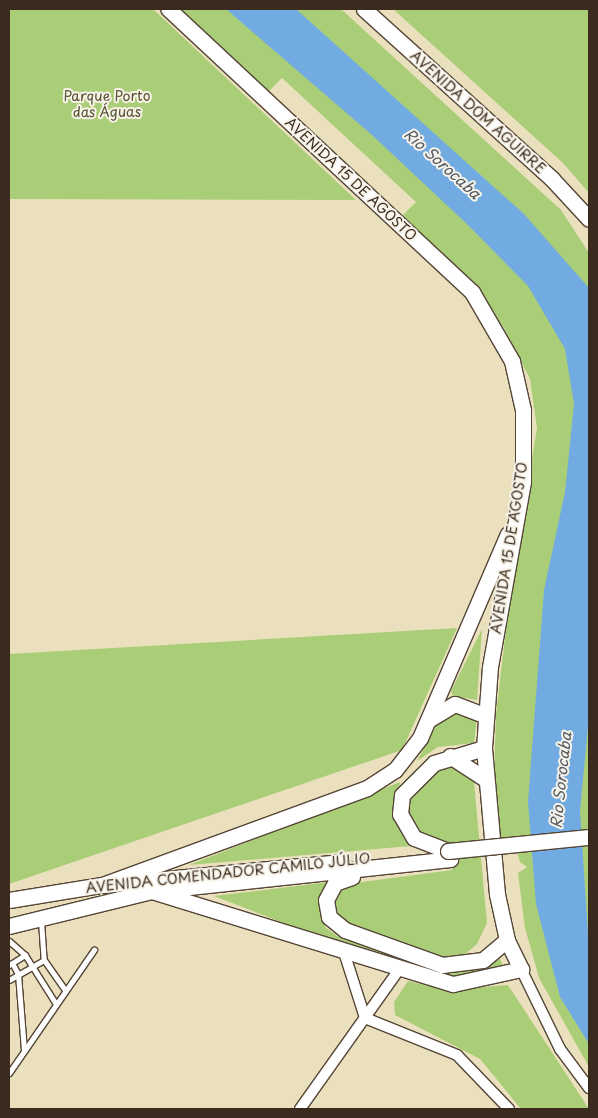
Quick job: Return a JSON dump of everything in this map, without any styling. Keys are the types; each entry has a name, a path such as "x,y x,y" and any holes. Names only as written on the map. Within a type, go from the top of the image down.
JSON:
{"main road":[{"name":"AVENIDA 15 DE AGOSTO","path":"168,9 472,292 495,326 522,392 525,441 517,515 490,667 484,748 485,779 507,940 519,965"},
{"name":"AVENIDA DOM AGUIRRE","path":"364,9 552,180 589,219"},
{"path":"102,885 382,781 409,756 428,720 517,515"},
{"path":"428,720 455,704 486,716"},
{"path":"484,748 450,756 421,772 399,804 404,826 414,838 449,855 589,844"},
{"path":"450,756 485,779"},
{"path":"449,855 589,837"},
{"name":"AVENIDA COMENDADOR CAMILO JÚLIO","path":"9,900 102,885 449,855"},
{"name":"AVENIDA COMENDADOR CAMILO JÚLIO","path":"9,926 40,916 152,891 426,862 449,855"},
{"path":"426,862 389,874 341,879 328,890 329,917 345,930 442,965 461,966 493,954 507,940"},
{"name":"AVENIDA COMENDADOR CAMILO JÚLIO","path":"152,891 453,984 519,965"},
{"path":"493,954 519,965"}],"street":[{"path":"343,949 365,1018"},
{"name":"AVENIDA 15 DE AGOSTO","path":"519,965 560,1049 589,1088"},
{"path":"300,1109 401,968"},
{"path":"365,1018 457,1055 509,1109"}],"lane":[{"path":"40,916 44,960 65,990"},
{"path":"9,941 25,955 56,1004"},
{"path":"9,1073 94,950"},
{"path":"24,1050 18,974 10,964 25,955"},
{"path":"9,980 31,965 44,960"}],"green space":[{"name":"Parque Porto das Águas","path":"9,9 153,9 356,200 9,199"},
{"path":"176,9 341,9 561,210 589,253 589,1067 539,978 525,928 518,873 527,867 520,862 514,842 500,842 494,779 496,714 512,579 537,428 530,379 504,328 470,283 402,216 416,202 282,78 267,93"},
{"path":"393,9 589,9 589,193 563,163"},
{"path":"457,628 402,750 9,884 9,654"},
{"path":"482,629 477,700 453,696 451,691"},
{"path":"459,709 477,718 474,743 438,747 417,761 436,726"},
{"path":"456,765 474,782 487,923 477,944 463,956 444,958 352,926 340,918 333,901 347,884 452,870 451,848 420,838 407,814 414,788 442,767"},
{"path":"400,782 394,820 411,846 189,865"},
{"path":"329,882 321,916 326,928 340,938 443,971 500,959 503,965 461,977 442,975 330,941 214,896"},
{"path":"408,981 447,990 508,985 589,1109 521,1109 480,1059 395,1015 394,1002"}],"water":[{"name":"Rio Sorocaba","path":"226,9 296,9 524,214 589,288 589,716 580,811 589,949 589,1044 560,997 536,904 528,802 544,590 565,492 574,404 565,349 528,286 469,226 372,135"}]}
